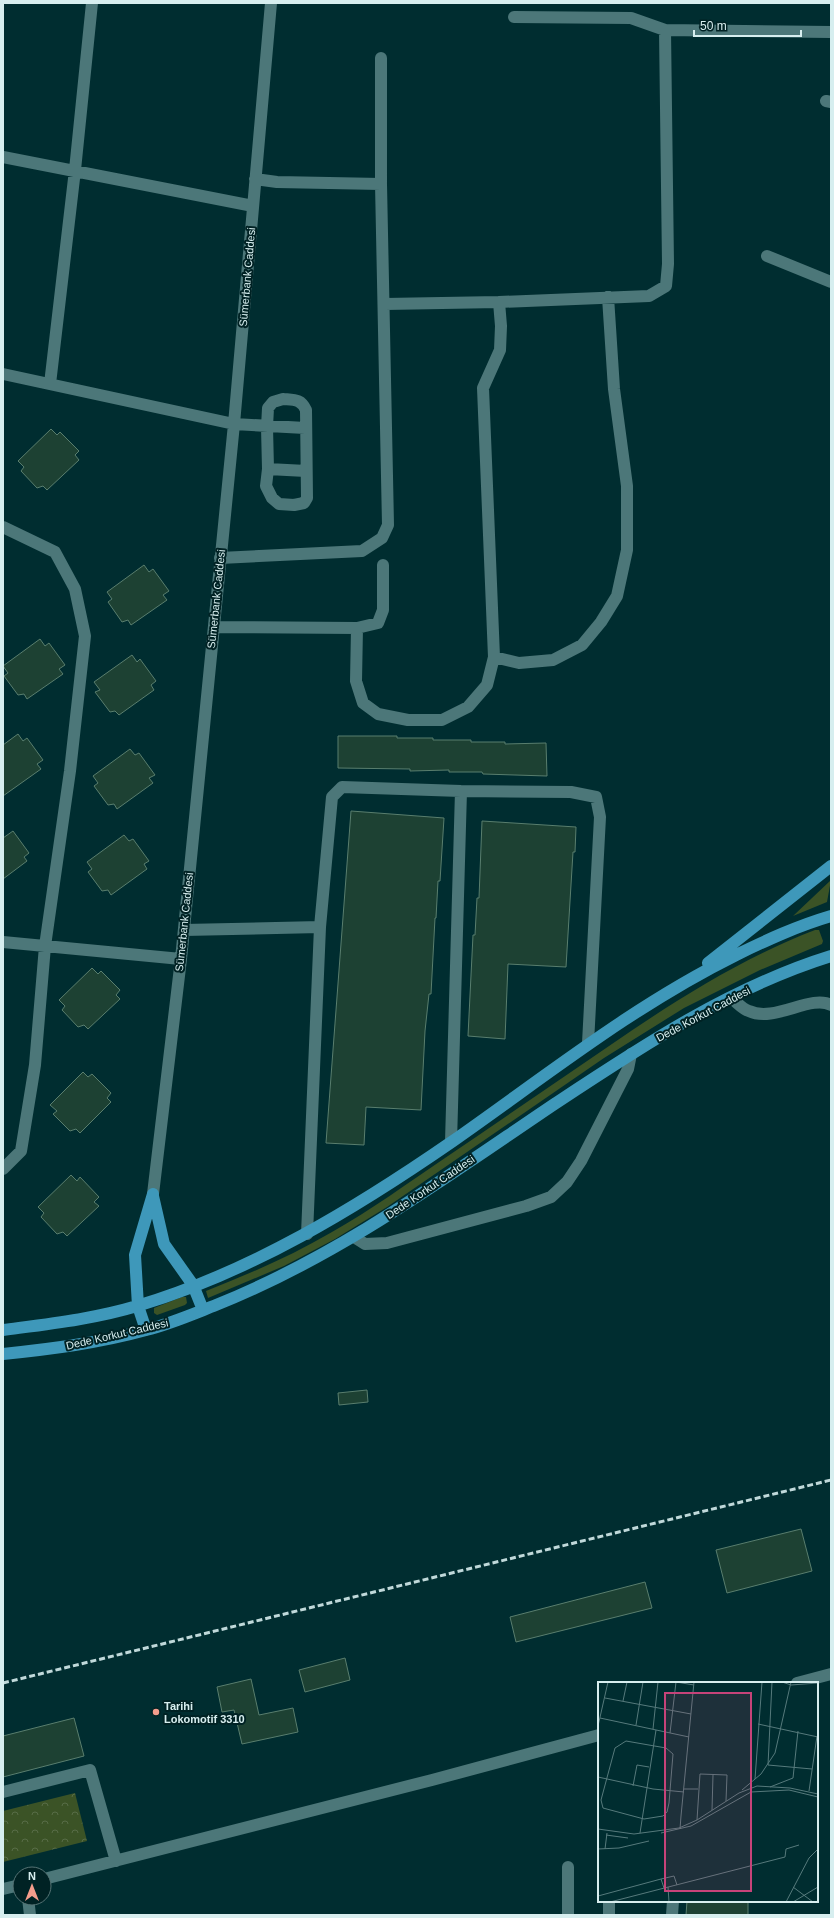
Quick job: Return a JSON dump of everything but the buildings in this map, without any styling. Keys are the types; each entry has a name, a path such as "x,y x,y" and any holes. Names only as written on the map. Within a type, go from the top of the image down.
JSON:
{"main road":[{"name":"Dede Korkut Caddesi","path":"684,983 831,866"},
{"name":"Dede Korkut Caddesi","path":"3,1330 97,1316 138,1306 194,1285 264,1255 307,1234 451,1142 588,1043 684,983 779,934 804,924 831,916"},
{"name":"Dede Korkut Caddesi","path":"3,1354 50,1350 146,1330 203,1310 286,1274 354,1237 631,1054 731,998 810,963 831,956"},
{"path":"153,1194 164,1244 194,1285 203,1310"},
{"path":"146,1330 138,1306 135,1255 153,1194"}],"street":[{"path":"50,384 76,170 92,3"},
{"name":"Sümerbank Caddesi","path":"153,1194 184,930 234,424 271,3"},
{"path":"514,17 631,18 664,30 831,32"},
{"path":"385,304 499,302 649,296 666,286 668,264 664,30"},
{"path":"220,558 362,551 382,538 388,525 385,304 381,184 381,58"},
{"path":"3,157 76,170 253,206"},
{"path":"255,179 277,182 381,184"},
{"path":"767,256 831,282"},
{"path":"494,657 519,664 553,660 582,644 601,622 617,596 627,550 627,486 614,389 608,297"},
{"path":"357,628 356,681 363,703 378,714 408,720 442,720 468,707 488,685 494,657 483,388 500,350 501,326 499,302"},
{"path":"3,374 234,424 305,428"},
{"path":"283,399 297,400 302,403 306,410 305,428 307,498 304,503 294,505 278,504 272,498 266,486 268,469 267,426 268,408 273,402 283,399"},
{"path":"268,469 306,471"},
{"path":"3,527 55,552 75,589 85,636 70,771 45,946 35,1065 21,1151 3,1169"},
{"path":"214,627 357,628 378,623 383,610 383,565"},
{"path":"307,1234 320,927 332,797 342,787 462,791 571,792 596,797 600,818 588,1043"},
{"path":"451,1142 462,791"},
{"path":"184,930 320,927"},
{"path":"3,942 181,959"},
{"path":"731,998 748,1011 764,1014 777,1013 808,1004 828,1003 831,1005"},
{"path":"354,1237 365,1244 387,1243 526,1206 552,1197 567,1182 581,1161 628,1069 631,1054"},
{"path":"801,1682 831,1674"},
{"path":"52,1877 432,1780 598,1735"},
{"path":"3,1792 90,1770 116,1861"},
{"path":"568,1867 568,1915"},
{"path":"609,1902 609,1915"},
{"path":"672,1915 673,1902"}],"green space":[{"path":"831,880 827,902 793,916"},
{"path":"815,930 819,930 823,941 822,944 760,970 684,1008 604,1058 387,1207 335,1239 284,1266 208,1298 206,1291 285,1257 347,1224 631,1031 698,988 767,951"},
{"path":"182,1297 186,1297 187,1303 185,1305 157,1315 154,1313 154,1308"},
{"path":"75,1793 87,1841 3,1862 3,1811"}],"railway":[{"path":"3,1683 831,1480"}],"place":[{"name":"Tarihi Lokomotif 3310","path":"156,1712"}]}
